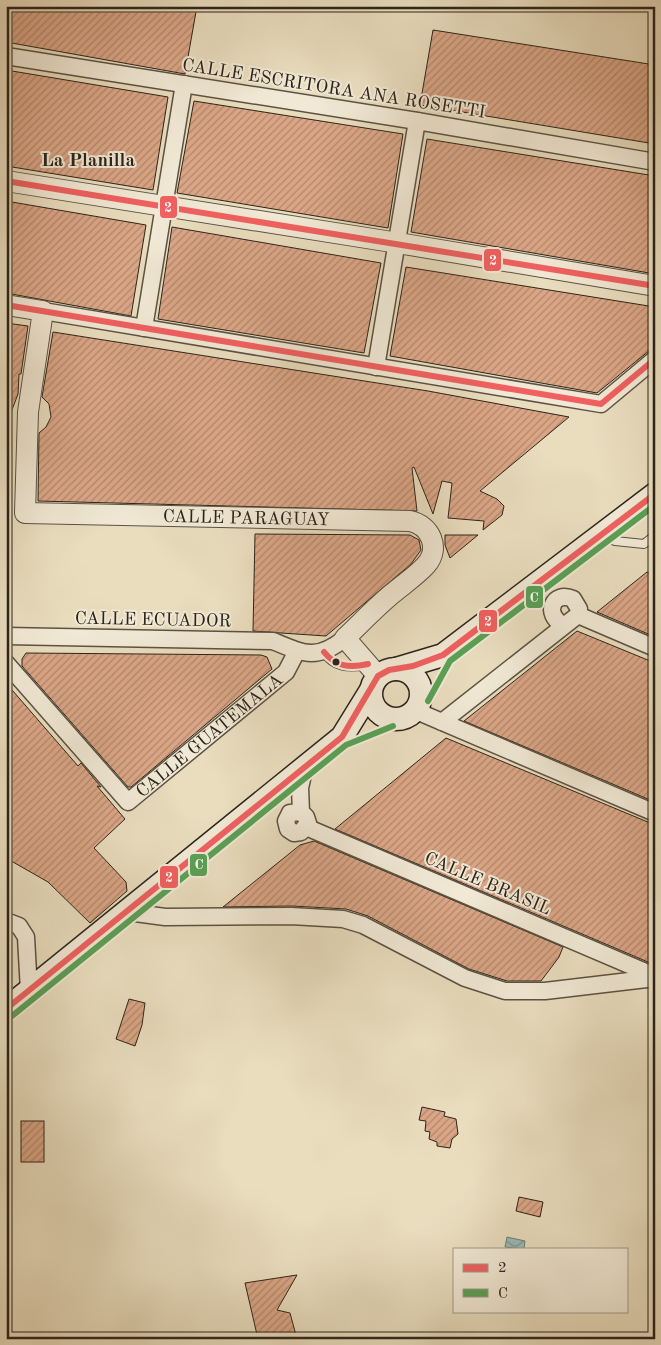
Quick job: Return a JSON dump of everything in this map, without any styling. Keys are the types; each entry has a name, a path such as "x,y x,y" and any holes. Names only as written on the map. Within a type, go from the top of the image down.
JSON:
{"main road":[{"path":"6,1009 304,770 342,737 378,675 443,655 599,536 651,488"},
{"path":"555,568 651,488"},
{"path":"342,737 390,718 403,717 417,703 443,655"},
{"path":"378,675 403,670 414,677 420,690 417,703"},
{"path":"378,675 373,704 377,710 390,718"}],"street":[{"name":"CALLE ESCRITORA ANA ROSETTI","path":"6,56 416,121 655,162"},
{"path":"144,328 184,84"},
{"path":"376,367 398,243 416,121"},
{"path":"6,181 655,286"},
{"path":"6,305 601,404 655,359"},
{"name":"CALLE PARAGUAY","path":"43,312 28,412 26,513 410,521 420,523 431,538 433,547 426,565 372,611 345,638"},
{"path":"442,722 578,615 579,609 573,599 565,597 554,602 552,612 554,619 563,625"},
{"path":"578,615 655,648"},
{"name":"CALLE ECUADOR","path":"6,636 273,641 297,651"},
{"path":"297,651 324,652 330,650 345,638 378,675"},
{"name":"CALLE GUATEMALA","path":"6,663 128,802 286,672 297,651"},
{"path":"417,703 442,722 655,812"},
{"name":"CALLE BRASIL","path":"304,770 300,788 303,819 655,977"},
{"path":"128,912 165,917 291,916 344,920 363,925 465,978 504,991 545,991 655,977"},
{"path":"6,921 19,926 26,937 29,991"}],"lane":[{"path":"599,536 615,541 644,544 655,535"},
{"path":"324,652 329,660 338,665 378,675"}],"water":[{"path":"507,1237 525,1241 524,1248 505,1247"}],"building":[{"path":"6,6 197,6 185,74 6,42"},
{"path":"433,30 655,65 655,144 420,105"},
{"path":"6,70 168,97 153,190 6,166"},
{"path":"194,101 403,134 388,228 177,193"},
{"path":"427,139 655,176 655,274 411,232"},
{"path":"6,201 146,225 131,316 6,293"},
{"path":"172,227 381,263 364,353 158,319"},
{"path":"406,267 655,307 655,346 597,393 390,356"},
{"path":"6,323 28,326 21,374 19,374 18,394 7,423"},
{"path":"53,332 428,391 569,417 480,491 497,499 504,506 502,515 483,530 484,521 448,518 452,483 442,481 433,514 414,467 412,468 417,511 38,501 39,433 46,427 51,417 49,404 42,397"},
{"path":"255,534 410,535 419,540 421,550 411,564 326,636 253,631"},
{"path":"445,535 478,535 450,558 445,545"},
{"path":"647,572 655,575 655,637 597,612"},
{"path":"577,631 655,663 655,802 464,721"},
{"path":"26,653 261,655 267,657 272,669 131,787 128,787 22,666 22,659"},
{"path":"6,683 78,766 81,763 101,787 97,786 125,819 94,848 126,882 127,891 90,923 48,882 6,858"},
{"path":"446,738 655,825 655,965 335,829"},
{"path":"314,841 563,947 559,957 541,981 507,981 469,969 368,916 346,909 292,906 223,907 300,845"},
{"path":"129,999 145,1003 142,1025 135,1046 116,1039"},
{"path":"422,1107 445,1112 444,1116 456,1119 458,1134 452,1139 450,1148 437,1146 437,1142 429,1139 430,1132 425,1131 426,1121 419,1120"},
{"path":"21,1121 44,1121 44,1162 21,1162"},
{"path":"519,1197 543,1202 540,1217 516,1211"},
{"path":"297,1275 277,1310 290,1313 297,1339 258,1339 245,1283"}],"transit line":[{"name":"2","path":"6,181 655,286"},
{"name":"2","path":"6,305 601,404 655,359"},
{"name":"2","path":"6,1009 342,737 378,676 389,670 413,666 443,655 655,494"},
{"name":"C","path":"428,701 450,661 655,505"},
{"name":"2","path":"324,652 333,661 344,665 368,664"},
{"name":"C","path":"12,1016 346,745 393,726"}],"district":[{"name":"La Planilla","path":"88,159"}]}
